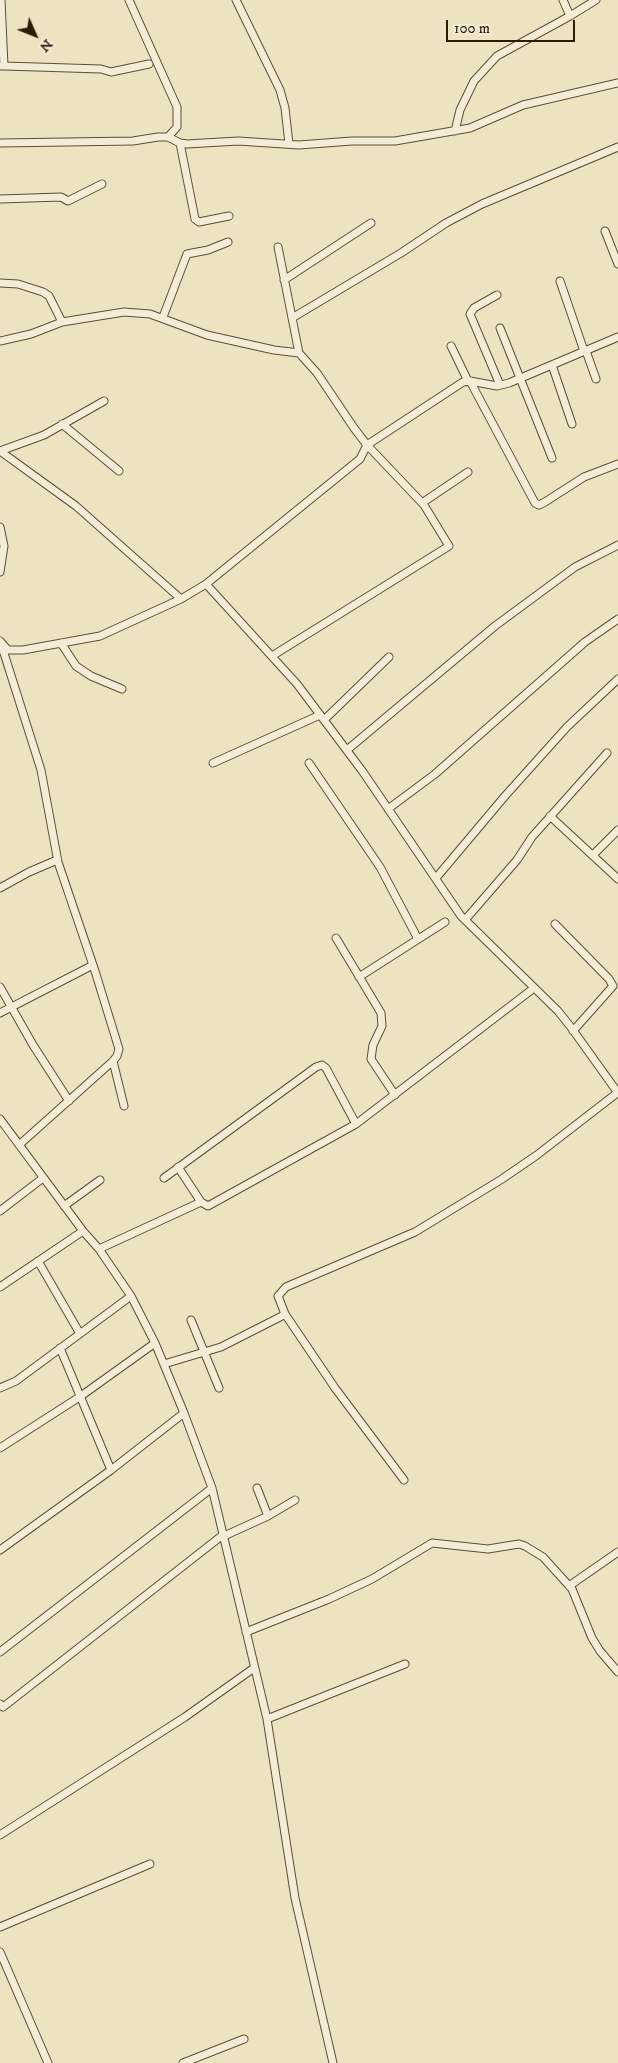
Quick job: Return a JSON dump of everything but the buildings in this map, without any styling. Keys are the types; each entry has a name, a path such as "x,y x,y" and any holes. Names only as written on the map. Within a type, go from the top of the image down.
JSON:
{"street":[{"path":"1,0 2,66 101,69 111,72 149,64"},
{"path":"129,0 177,107 177,128 168,137"},
{"path":"236,0 265,55 280,90 285,108 289,144"},
{"path":"563,0 570,16"},
{"path":"455,131 460,110 474,81 490,62 510,48 596,0"},
{"path":"0,143 133,141 158,137 168,137 180,143 238,140 289,144 395,141 470,128 523,105 618,83"},
{"path":"180,143 194,220 199,222 229,216"},
{"path":"292,318 482,204 618,147"},
{"path":"0,199 61,197 68,201 102,184"},
{"path":"284,280 371,223"},
{"path":"605,231 618,264"},
{"path":"163,317 187,254 208,250 228,242"},
{"path":"272,656 448,548 449,542 422,503 367,445 317,372 299,353 278,247"},
{"path":"560,280 596,379"},
{"path":"0,283 18,284 44,292 49,296 62,322"},
{"path":"497,295 474,308 470,314 500,385"},
{"path":"0,341 31,334 62,322 124,312 163,317 207,335 274,350 299,353"},
{"path":"500,328 552,458"},
{"path":"4,650 23,650 100,636 181,599 206,584 360,459 367,445 463,382 500,385 520,379 618,337"},
{"path":"451,346 536,503 545,502 584,477 618,464"},
{"path":"552,365 572,424"},
{"path":"0,451 44,435 104,401"},
{"path":"62,424 119,471"},
{"path":"0,451 76,506 181,599"},
{"path":"422,503 468,472"},
{"path":"0,527 4,546 0,572"},
{"path":"347,750 495,626 575,567 618,545"},
{"path":"206,584 297,684 347,750 465,920 534,988 573,1031 618,1093 537,1155 502,1179 423,1227 286,1287 278,1296 285,1314 335,1388 404,1480"},
{"path":"388,809 449,763 585,642 618,619"},
{"path":"0,641 41,770 57,860 119,1049 113,1061 19,1146"},
{"path":"61,643 76,666 91,676 122,688"},
{"path":"213,764 322,717 389,657"},
{"path":"436,878 505,796 567,727 618,679"},
{"path":"465,920 517,860 532,837 607,753"},
{"path":"309,763 380,867 418,939"},
{"path":"550,816 618,879"},
{"path":"592,855 618,830"},
{"path":"0,888 29,872 57,860"},
{"path":"359,977 446,922"},
{"path":"555,924 610,979 613,986 573,1031"},
{"path":"336,938 381,1013 383,1020 370,1055 395,1095"},
{"path":"0,1013 10,1006 93,965"},
{"path":"0,987 69,1100"},
{"path":"178,1167 201,1202 208,1206 356,1124 534,988"},
{"path":"113,1061 124,1106"},
{"path":"164,1178 316,1066 322,1065 326,1068 356,1124"},
{"path":"0,1118 82,1231 99,1249 130,1296 164,1364 212,1488 266,1719 295,1898 333,2063"},
{"path":"0,1211 43,1178"},
{"path":"64,1206 100,1180"},
{"path":"99,1249 201,1202"},
{"path":"0,1287 82,1231"},
{"path":"38,1261 79,1332"},
{"path":"0,1388 16,1381 79,1332 130,1296"},
{"path":"164,1364 221,1347 285,1314"},
{"path":"191,1320 220,1388"},
{"path":"0,1448 81,1396 155,1343"},
{"path":"60,1348 111,1470"},
{"path":"0,1550 111,1470 184,1413"},
{"path":"0,1652 212,1488"},
{"path":"258,1488 268,1516"},
{"path":"0,1704 4,1707 224,1535 268,1516 295,1500"},
{"path":"246,1632 329,1599 372,1579 432,1543 488,1549 519,1544 526,1546 543,1557 569,1586 600,1651 618,1672"},
{"path":"569,1586 618,1552"},
{"path":"266,1719 405,1664"},
{"path":"0,1836 184,1717 254,1668"},
{"path":"0,1927 150,1864"},
{"path":"0,1952 48,2063"},
{"path":"183,2063 244,2039"}]}
